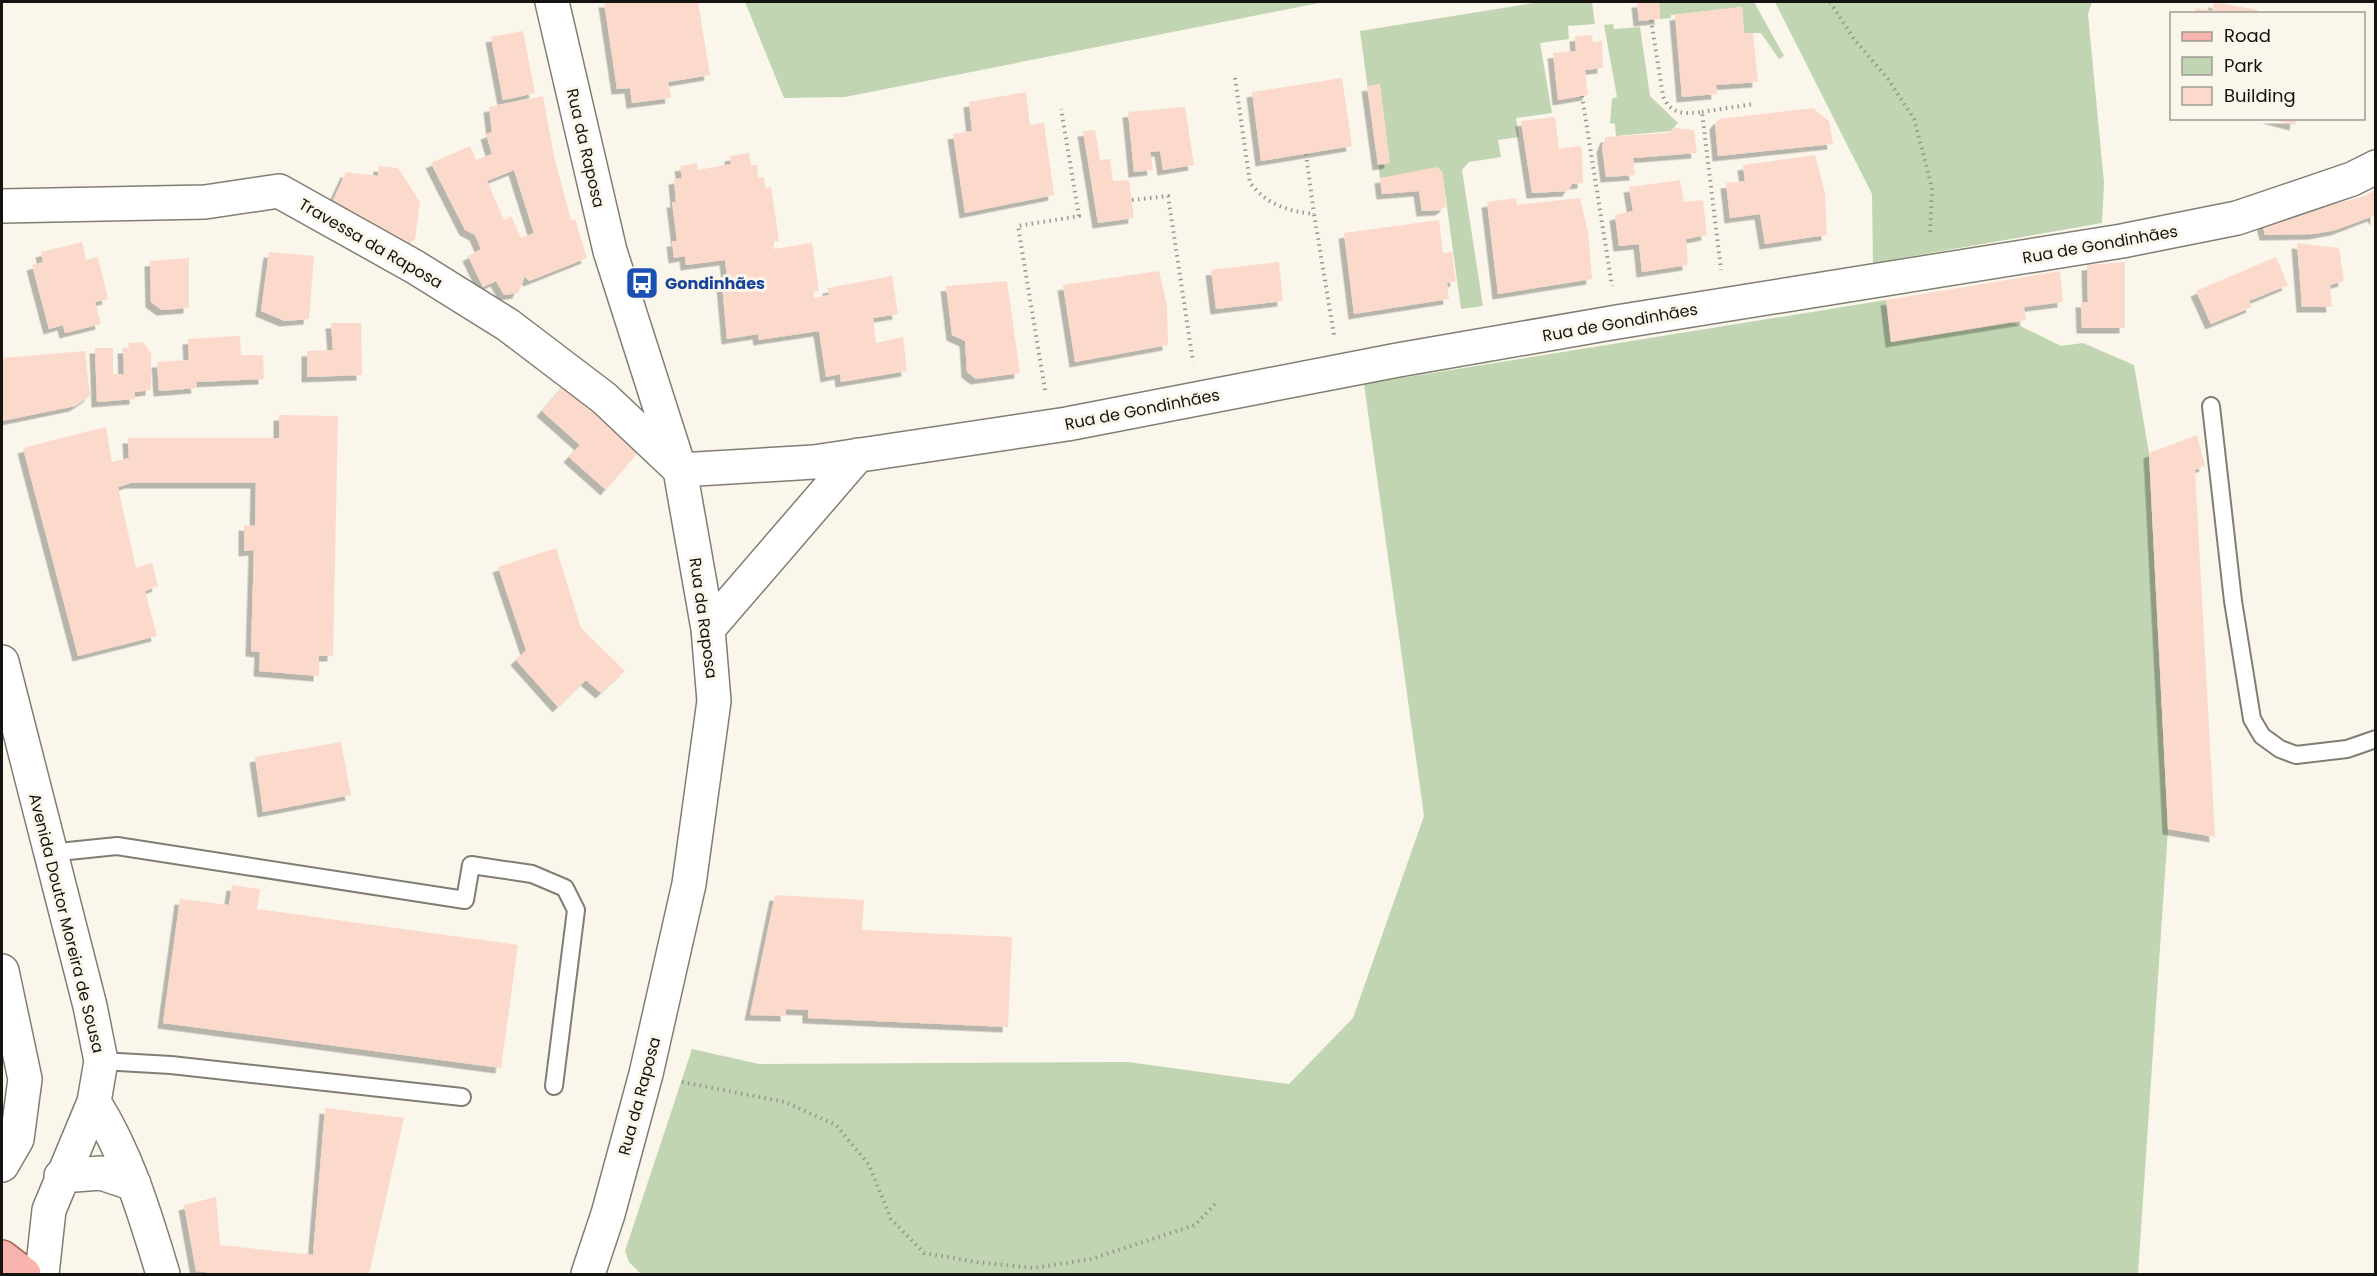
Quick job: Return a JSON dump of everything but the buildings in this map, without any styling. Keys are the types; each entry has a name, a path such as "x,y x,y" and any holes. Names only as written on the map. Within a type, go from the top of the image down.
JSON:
{"main road":[{"path":"2,1257 24,1275"}],"street":[{"name":"Rua da Raposa","path":"552,2 610,251 680,470 708,629 714,701 689,884 646,1074 608,1214 588,1275"},
{"name":"Rua de Gondinhães","path":"680,470 814,462 1051,427 1340,371 1617,322 2122,241 2237,218 2352,179 2376,167"},
{"name":"Travessa da Raposa","path":"2,206 205,202 279,191 415,267 508,325 604,398 680,470"},
{"path":"708,629 858,455"},
{"name":"Avenida Doutor Moreira de Sousa","path":"2,662 12,747 49,853 90,1005 101,1061 94,1102 49,1209 42,1275"},
{"path":"2,971 5,1011 26,1079 7,1142"},
{"path":"94,1102 115,1136 134,1184 163,1275"},
{"path":"61,1176 101,1173 134,1184"}],"lane":[{"path":"2211,406 2233,601 2252,719 2262,736 2280,749 2296,755 2347,749 2376,739"},
{"path":"49,853 117,846 465,900 471,865 531,874 565,888 576,910 554,1086"},
{"path":"101,1061 171,1065 462,1097"}],"path":[{"path":"1830,2 1854,39 1888,79 1914,119 1932,188 1930,272"},
{"path":"1651,20 1663,96 1667,105 1675,112 1702,112 1753,104"},
{"path":"1235,78 1250,183 1276,206 1288,211 1314,214"},
{"path":"1582,96 1617,322"},
{"path":"1051,427 1018,226 1079,216 1061,109"},
{"path":"1702,112 1725,304"},
{"path":"1306,154 1340,371"},
{"path":"1132,200 1168,196 1199,399"},
{"path":"646,1074 785,1102 836,1125 869,1165 891,1219 924,1253 1034,1268 1091,1259 1195,1225 1215,1204"}],"green space":[{"path":"745,2 1324,2 845,97 784,98"},
{"path":"1540,2 1592,2 1595,24 1568,26 1569,39 1540,43 1552,113 1516,118 1519,137 1498,140 1501,157 1469,162 1462,170 1483,306 1461,309 1442,171 1380,178 1360,31"},
{"path":"1659,2 1754,2 1784,56 1779,59 1761,33 1744,33 1742,7 1671,15 1671,18 1660,19"},
{"path":"1775,2 2092,2 2088,14 2104,183 2102,223 1873,263 1872,194"},
{"path":"1613,24 1614,29 1640,27 1650,96 1678,123 1671,131 1616,136 1615,124 1610,123 1612,99 1617,97 1604,25"},
{"path":"1886,300 2012,322 2061,346 2083,343 2134,365 2149,453 2168,829 2138,1274 641,1274 629,1262 625,1251 692,1049 759,1064 1128,1062 1289,1084 1353,1018 1424,816 1364,384"}],"place":[{"name":"Gondinhães","path":"642,283"}]}
